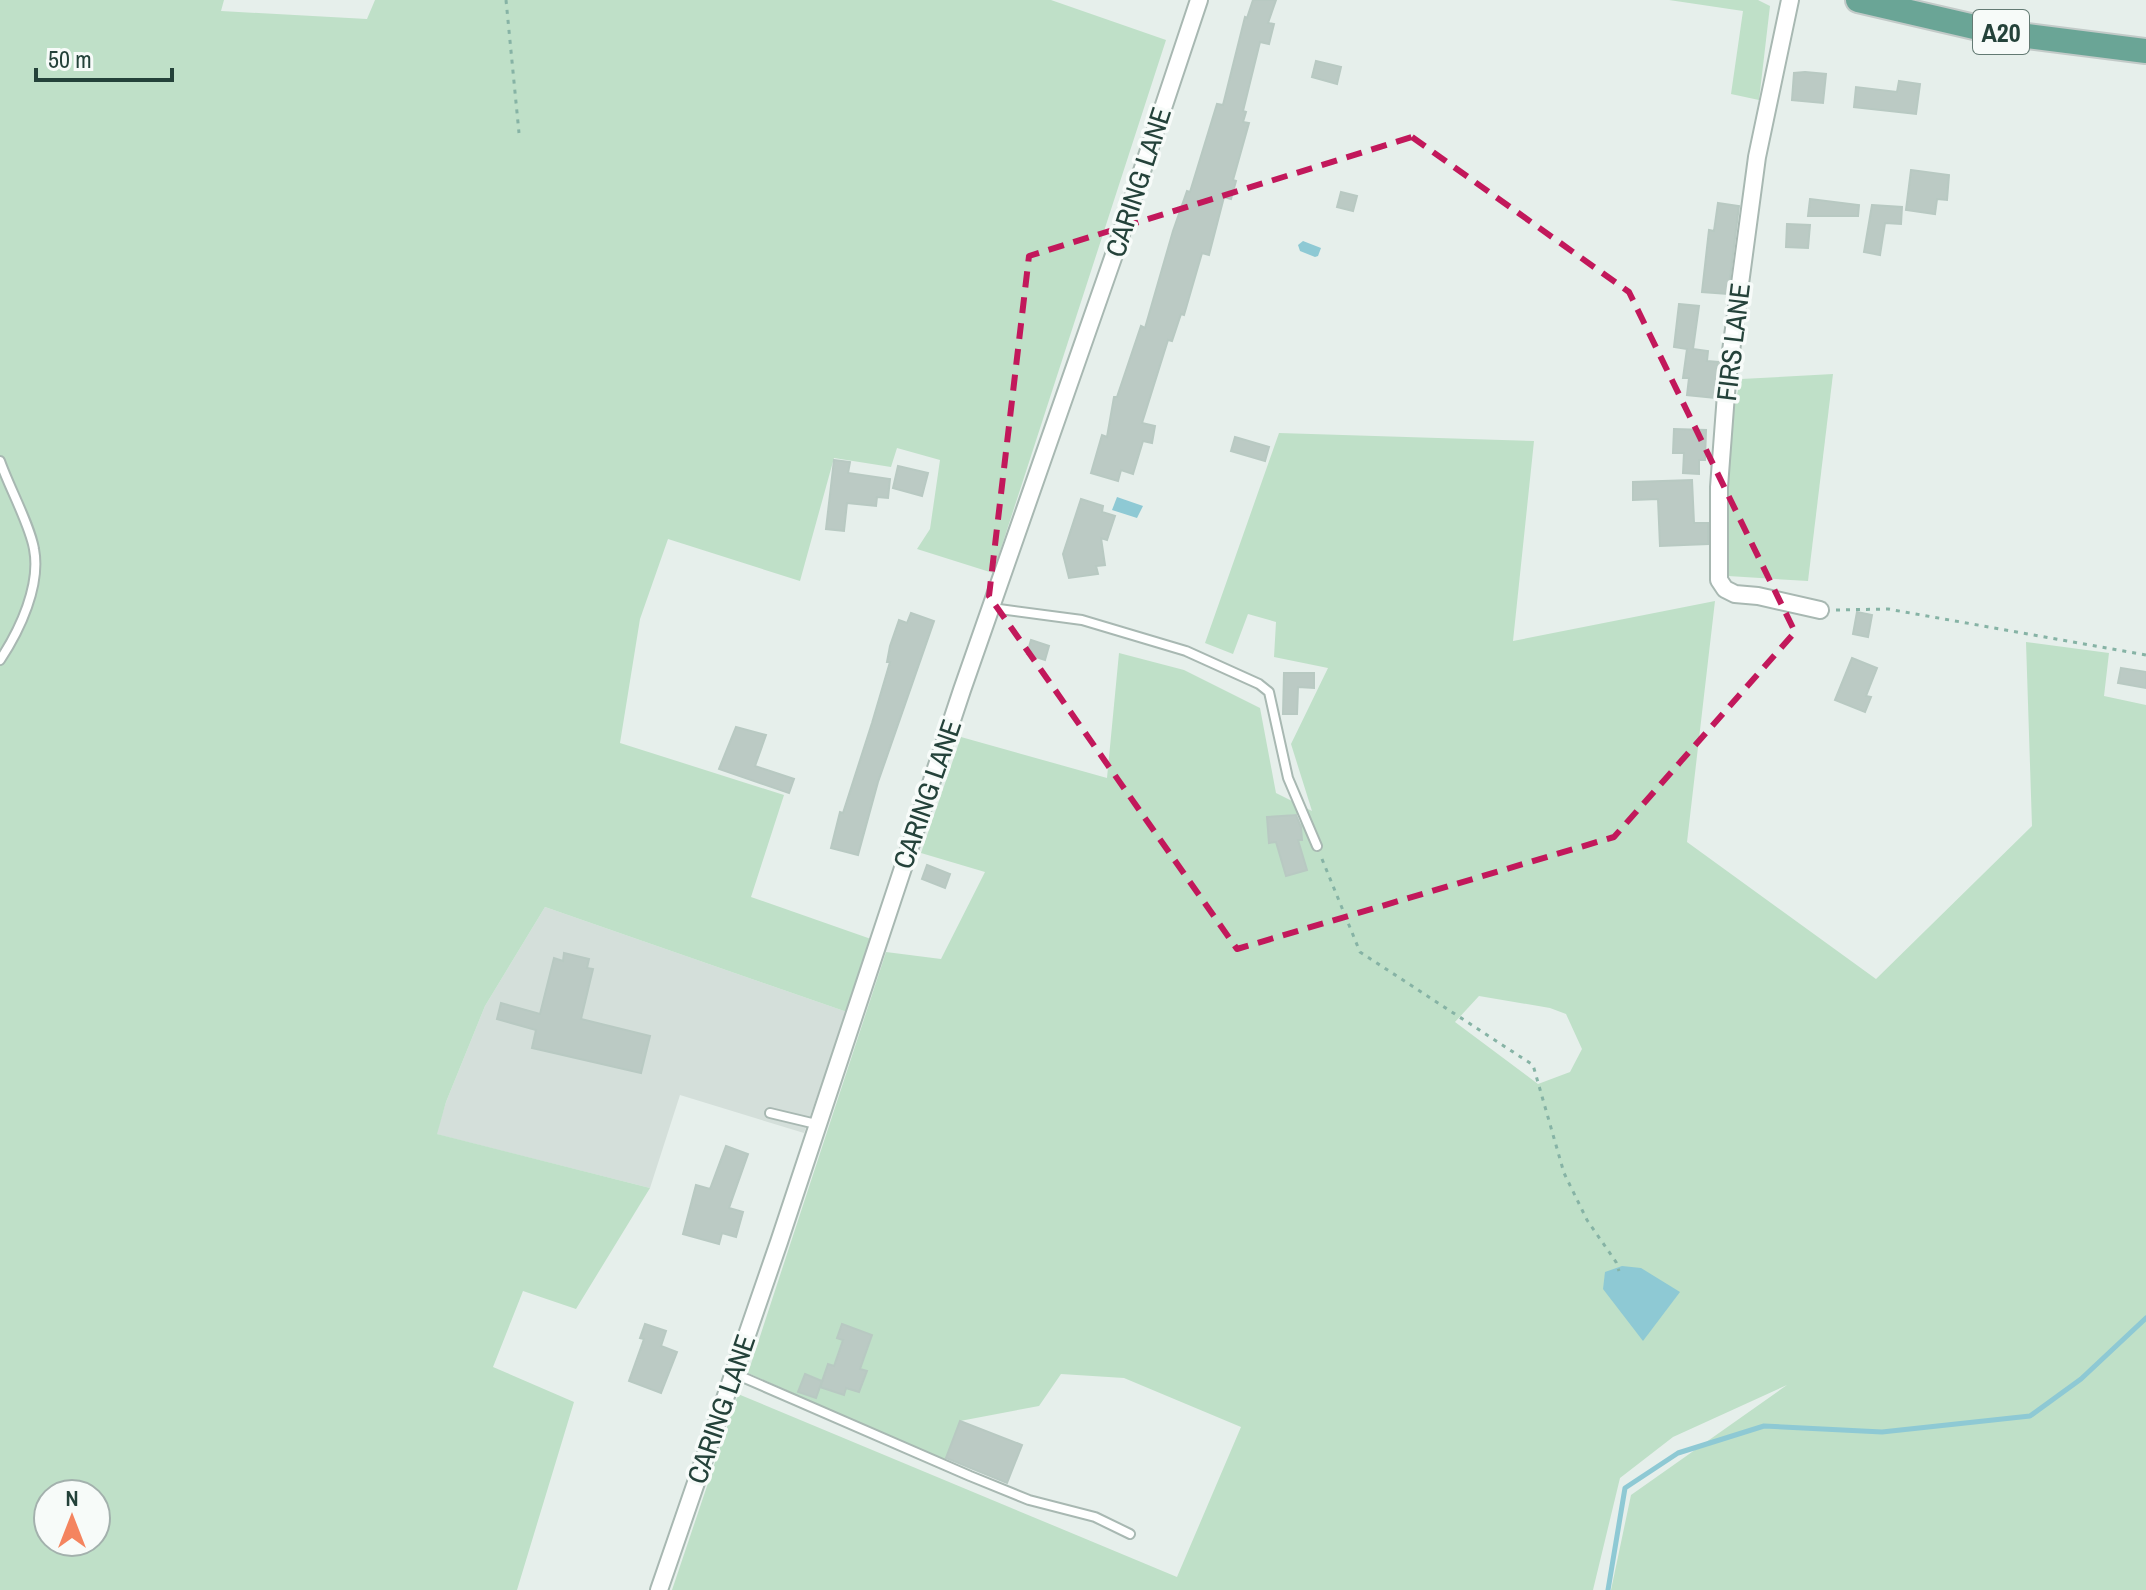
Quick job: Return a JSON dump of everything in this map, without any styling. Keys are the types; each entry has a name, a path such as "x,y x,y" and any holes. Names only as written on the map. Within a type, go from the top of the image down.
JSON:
{"main road":[{"name":"A20","path":"1858,0 1996,32 2146,51"}],"street":[{"name":"CARING LANE","path":"659,1590 1199,0"},
{"name":"FIRS LANE","path":"1790,0 1771,78 1757,157 1729,368 1719,487 1719,580 1725,589 1735,594 1820,610"}],"lane":[{"path":"0,461 34,546 36,564 29,596 14,635 0,660"},
{"path":"991,608 1082,620 1186,651 1259,684 1269,692 1288,778 1317,846"},
{"path":"770,1113 816,1124"},
{"path":"732,1373 1029,1500 1095,1517 1130,1534"}],"path":[{"path":"506,0 519,133"},
{"path":"1820,610 1888,609 2146,655"},
{"path":"1317,846 1360,952 1533,1065 1564,1173 1587,1220 1619,1271"}],"highlighted area":[{"path":"1412,137 1629,292 1795,632 1614,837 1237,949 989,596 1029,256"}],"shaded area":[{"path":"545,907 847,1012 804,1133 680,1095 650,1188 436,1134 485,1006"}],"green space":[{"path":"0,0 224,0 221,11 367,19 375,0 1051,0 1166,40 993,573 917,549 930,529 940,460 897,448 891,467 834,458 800,581 668,539 640,619 620,743 784,795 751,897 871,939 847,1012 545,907 485,1006 446,1102 437,1134 650,1188 576,1309 523,1291 493,1367 574,1402 517,1590 0,1590"},
{"path":"1669,0 1758,0 1770,6 1759,100 1731,94 1743,11"},
{"path":"1833,374 1808,581 1728,576 1728,429 1741,379"},
{"path":"1279,433 1534,441 1513,641 1715,601 1687,842 1876,979 2032,826 2026,642 2109,653 2104,696 2146,705 2146,1590 1611,1590 1631,1495 1787,1385 1673,1437 1620,1478 1593,1590 672,1590 738,1394 1177,1577 1241,1427 1124,1378 1061,1374 1039,1406 960,1421 945,1461 748,1373 886,952 941,959 985,872 921,853 961,737 1107,778 1119,653 1184,670 1260,708 1276,793 1312,811 1291,744 1328,668 1274,657 1276,622 1248,614 1233,654 1205,643","holes":["1300,814 1302,840 1269,842 1267,817","1279,851 1307,870 1286,876","1479,996 1550,1008 1566,1014 1582,1049 1570,1072 1538,1084 1455,1022","842,1325 871,1335 860,1369 867,1372 859,1392 846,1388 843,1395 833,1391 834,1366 843,1340 837,1337","805,1375 821,1381 815,1398 799,1392"]}],"water":[{"path":"1303,241 1321,248 1318,256 1300,251 1298,245"},
{"path":"1117,497 1143,506 1137,518 1112,510"},
{"path":"1622,1266 1641,1268 1680,1292 1643,1341 1603,1289 1605,1272"}],"building":[{"path":"1253,0 1276,0 1268,23 1274,24 1269,44 1260,42 1243,111 1246,112 1243,122 1249,123 1233,180 1236,181 1231,199 1224,197 1209,255 1202,253 1184,315 1181,314 1172,341 1168,340 1142,423 1155,426 1152,443 1143,441 1133,474 1121,470 1118,481 1091,473 1102,435 1107,437 1114,397 1117,397 1141,326 1145,328 1173,231 1187,191 1190,192 1217,104 1223,105 1245,17"},
{"path":"1316,61 1341,67 1337,84 1312,77"},
{"path":"1794,73 1826,74 1823,103 1792,100"},
{"path":"1899,81 1920,84 1916,114 1854,107 1856,87 1897,92"},
{"path":"1911,170 1949,175 1947,200 1937,199 1935,214 1906,210"},
{"path":"1341,192 1357,196 1353,211 1337,207"},
{"path":"1810,199 1859,205 1858,216 1808,216"},
{"path":"1718,203 1739,206 1728,294 1702,292 1709,230 1714,231"},
{"path":"1872,205 1902,207 1901,224 1885,223 1880,255 1864,252"},
{"path":"1787,224 1810,225 1808,248 1786,247"},
{"path":"1679,304 1699,306 1693,349 1708,351 1707,361 1718,362 1715,398 1687,395 1689,378 1683,378 1687,349 1674,347"},
{"path":"1674,429 1706,430 1705,460 1699,460 1699,474 1683,473 1684,453 1673,453"},
{"path":"1235,437 1269,447 1265,461 1231,451"},
{"path":"834,460 850,462 848,473 890,479 888,498 877,497 876,506 847,503 844,531 826,529"},
{"path":"898,466 928,473 922,496 893,488"},
{"path":"1692,480 1694,523 1708,523 1708,544 1660,546 1658,499 1633,500 1633,482"},
{"path":"1081,499 1103,506 1102,512 1115,516 1107,540 1101,538 1105,565 1096,566 1098,574 1069,578 1063,554"},
{"path":"1857,612 1872,615 1868,637 1853,634"},
{"path":"911,613 934,621 878,782 858,855 831,848 890,662 887,662 890,646 899,620 907,623"},
{"path":"1031,640 1049,646 1045,660 1027,654"},
{"path":"1852,658 1877,668 1866,696 1871,697 1865,712 1835,700"},
{"path":"2121,668 2146,672 2146,688 2118,683"},
{"path":"1284,673 1314,673 1314,688 1298,687 1297,714 1283,714"},
{"path":"736,727 766,735 755,766 794,779 789,793 719,769"},
{"path":"1296,815 1301,827 1302,840 1298,840 1307,870 1286,876 1276,842 1269,843 1267,817"},
{"path":"927,865 950,874 945,888 922,879"},
{"path":"564,953 589,959 587,968 593,969 581,1019 650,1036 641,1073 532,1048 536,1030 497,1019 501,1003 540,1014 554,958 563,961"},
{"path":"726,1146 748,1154 729,1208 743,1212 736,1237 722,1233 719,1244 683,1234 696,1185 710,1189"},
{"path":"645,1324 666,1331 661,1346 677,1352 661,1393 629,1381 644,1339 640,1338"},
{"path":"842,1324 872,1335 860,1369 867,1371 859,1392 846,1388 844,1395 820,1387 828,1364 834,1366 843,1340 837,1338"},
{"path":"805,1374 822,1381 816,1398 798,1392"},
{"path":"960,1421 1022,1445 1007,1483 946,1458"}],"waterway":[{"path":"1608,1590 1625,1488 1678,1453 1764,1426 1882,1432 2030,1416 2081,1379 2146,1318"}]}
